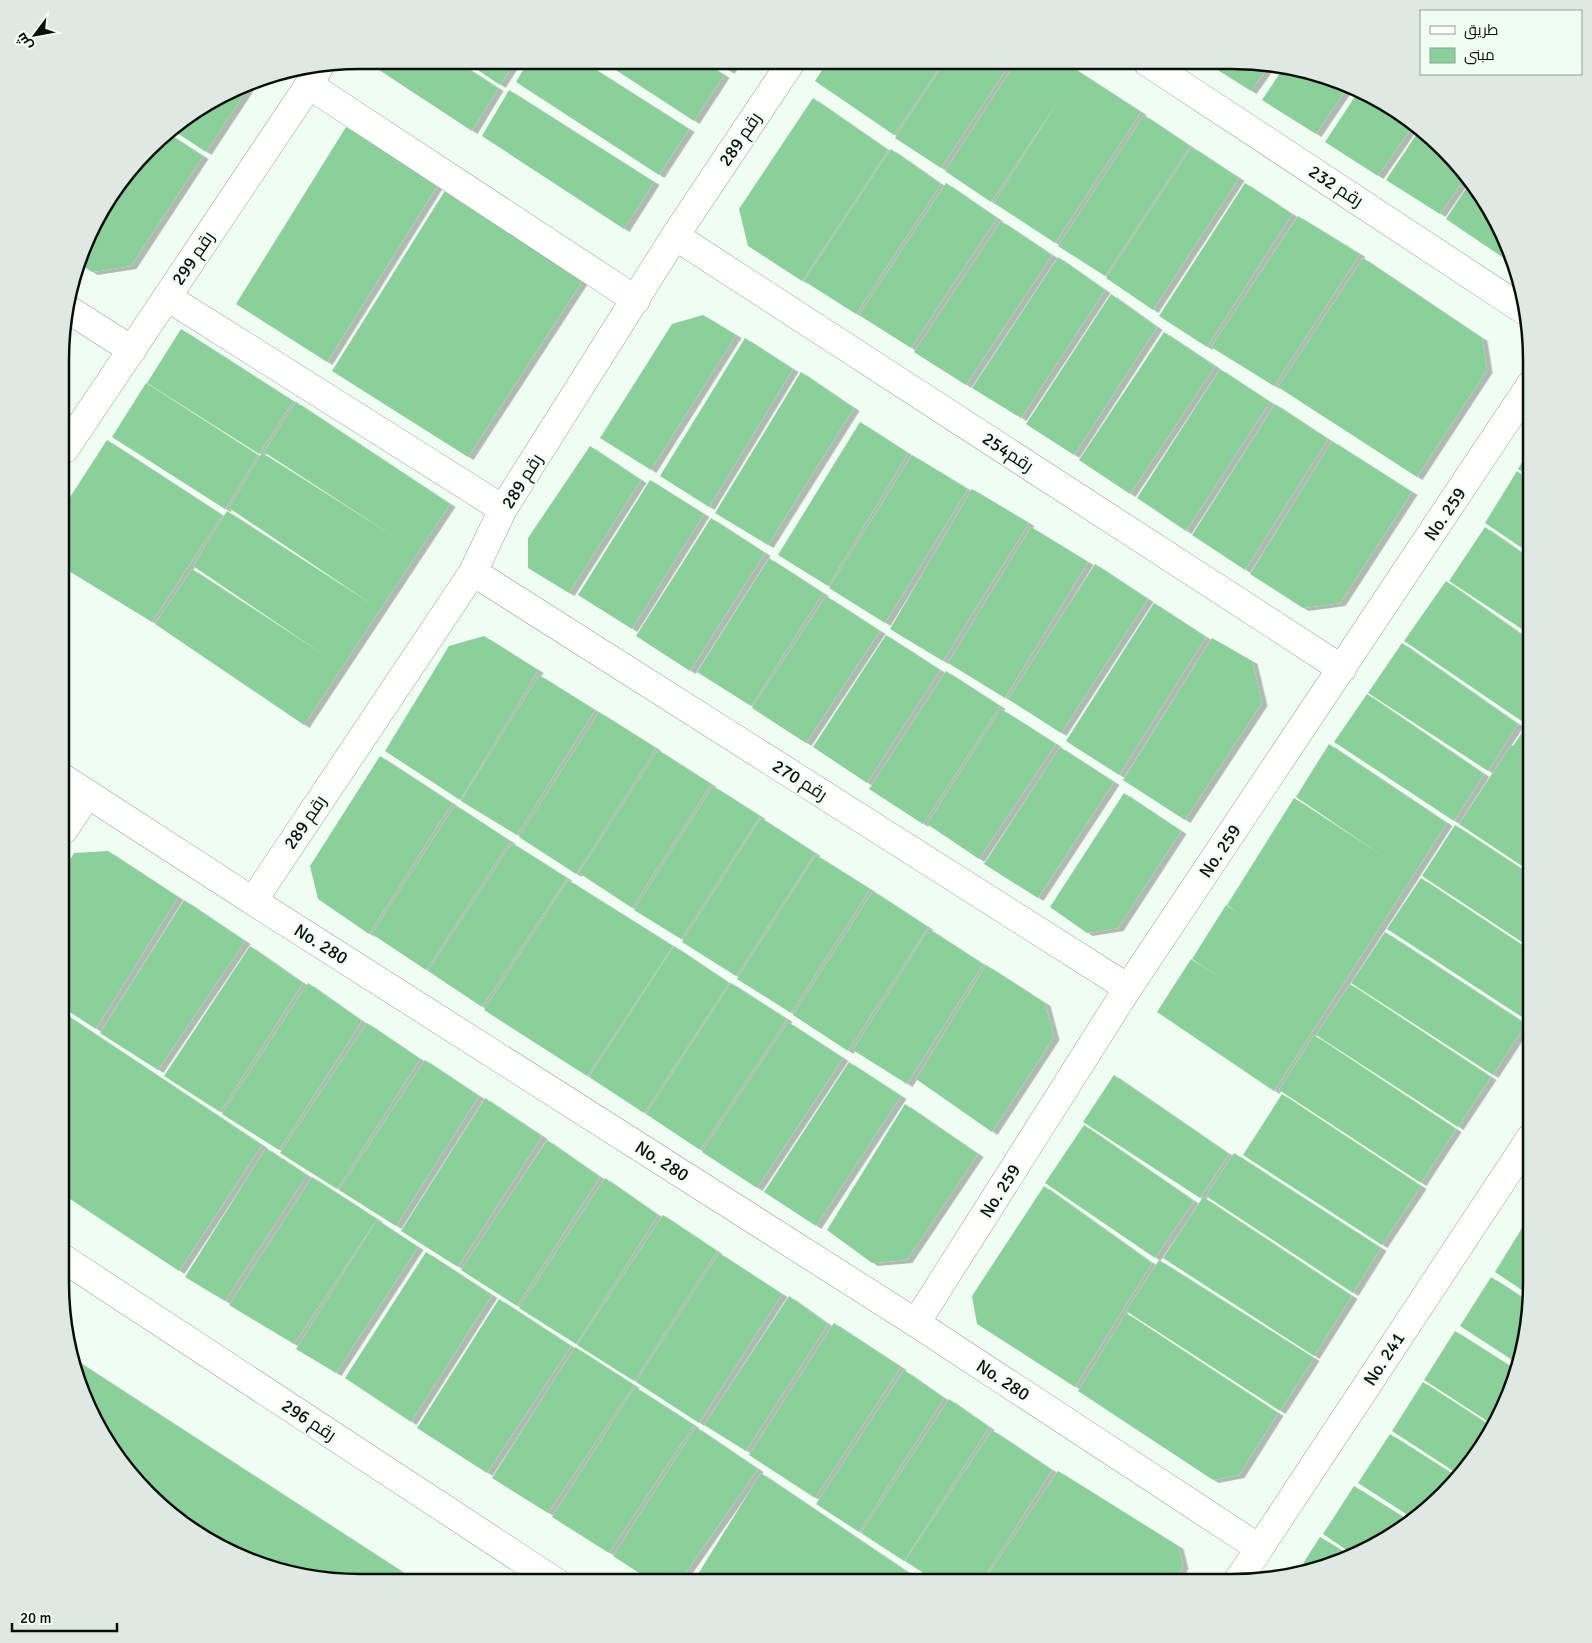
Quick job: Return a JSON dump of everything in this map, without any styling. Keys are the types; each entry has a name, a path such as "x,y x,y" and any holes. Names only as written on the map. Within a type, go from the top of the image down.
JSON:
{"street":[{"name":"رقم 289","path":"253,901 473,572 503,509 675,236 787,69"},
{"name":"رقم 232","path":"1158,69 1518,305"},
{"name":"رقم 299","path":"69,443 314,76"},
{"path":"314,76 636,300"},
{"name":"رقم254","path":"675,236 1342,669"},
{"path":"167,297 503,509"},
{"path":"73,312 132,350"},
{"name":"No. 259","path":"916,1323 1128,988 1523,396"},
{"name":"رقم 270","path":"473,572 1128,988"},
{"name":"No. 280","path":"69,782 916,1323 1259,1548"},
{"path":"69,822 88,794"},
{"name":"No. 241","path":"1242,1574 1523,1149"},
{"name":"رقم 296","path":"69,1262 544,1574"}],"building":[{"path":"378,69 469,69 498,88 472,131"},
{"path":"476,69 510,69 500,85"},
{"path":"524,69 595,69 689,129 659,175 516,82"},
{"path":"614,69 715,69 724,75 694,121"},
{"path":"823,69 938,69 894,135 815,81"},
{"path":"940,69 1006,69 941,168 895,138"},
{"path":"1011,69 1075,69 1141,112 1055,243 994,203 1060,98 991,202 945,171"},
{"path":"1216,69 1266,71 1251,91"},
{"path":"1280,73 1326,84 1345,91 1316,134 1262,100"},
{"path":"509,90 654,182 624,229 482,136"},
{"path":"245,92 206,152 178,133 214,108"},
{"path":"1355,96 1378,108 1410,130 1378,176 1325,142"},
{"path":"813,98 888,150 802,281 748,246 739,209"},
{"path":"1144,115 1190,146 1105,276 1058,246"},
{"path":"346,127 437,186 327,362 236,304"},
{"path":"1416,135 1438,154 1462,182 1440,214 1386,180"},
{"path":"173,137 203,156 131,266 92,272 84,267 99,231 118,198 154,154"},
{"path":"1192,147 1239,178 1153,310 1106,278"},
{"path":"891,149 941,184 856,314 804,281"},
{"path":"946,183 997,218 911,348 859,315"},
{"path":"1245,183 1292,214 1207,347 1159,316"},
{"path":"1467,188 1484,214 1505,259 1446,219"},
{"path":"446,189 583,280 468,457 332,371"},
{"path":"1298,216 1360,254 1274,386 1211,347"},
{"path":"1001,221 1052,255 966,385 914,352"},
{"path":"1058,257 1105,290 1021,418 972,388"},
{"path":"1363,258 1482,338 1487,370 1417,477 1278,387"},
{"path":"1111,294 1157,327 1074,455 1026,424"},
{"path":"703,315 736,335 651,470 600,438 672,324"},
{"path":"181,329 293,401 259,454 147,383"},
{"path":"1164,332 1215,366 1130,494 1079,460"},
{"path":"745,338 793,369 709,507 660,476"},
{"path":"1220,369 1270,402 1186,531 1137,498"},
{"path":"801,372 854,408 768,545 715,513"},
{"path":"146,383 258,455 225,509 112,437"},
{"path":"296,402 450,504 304,725 155,624 192,569 330,659 193,566 227,511 376,607 229,508 262,453 401,541 264,452"},
{"path":"1275,404 1328,439 1245,570 1192,535"},
{"path":"860,422 908,453 828,586 778,555"},
{"path":"107,440 222,515 152,622 69,571 69,499"},
{"path":"1332,441 1412,492 1340,603 1303,608 1250,574"},
{"path":"590,446 641,480 569,593 528,568 528,538"},
{"path":"912,455 968,489 885,623 829,588"},
{"path":"1523,461 1523,472 1518,469"},
{"path":"1517,471 1523,475 1523,549 1485,523"},
{"path":"650,480 704,514 632,629 578,595"},
{"path":"972,489 1029,523 943,661 890,629"},
{"path":"711,518 765,553 690,671 636,636"},
{"path":"1031,527 1088,562 1005,698 948,663"},
{"path":"1485,527 1523,553 1523,630 1449,581"},
{"path":"769,558 823,593 751,706 697,672"},
{"path":"1095,564 1148,599 1061,733 1008,699"},
{"path":"1446,581 1523,635 1523,722 1404,641"},
{"path":"826,596 880,631 806,743 752,708"},
{"path":"1154,603 1206,637 1119,775 1066,741"},
{"path":"886,635 940,670 867,783 813,747"},
{"path":"484,636 538,670 460,800 385,751 449,646"},
{"path":"1212,638 1252,661 1262,703 1185,820 1123,780"},
{"path":"1402,643 1518,724 1488,771 1368,693"},
{"path":"946,671 1000,706 923,824 869,789"},
{"path":"539,675 595,710 517,835 461,801"},
{"path":"1367,694 1484,774 1454,821 1334,742"},
{"path":"1001,709 1056,744 979,859 927,824"},
{"path":"599,712 656,748 576,874 519,837"},
{"path":"1523,731 1523,753 1514,747 1523,753 1523,867 1459,824 1511,745 1513,746"},
{"path":"1329,744 1447,823 1274,1091 1157,1012 1191,959 1230,984 1192,959 1226,905 1244,917 1227,905 1294,798 1386,858 1296,797"},
{"path":"1060,747 1114,782 1038,898 984,864"},
{"path":"658,750 711,784 632,908 579,873"},
{"path":"380,756 452,803 369,934 318,899 310,866"},
{"path":"713,786 760,816 681,939 634,910"},
{"path":"1124,793 1181,831 1118,928 1087,933 1050,907"},
{"path":"455,805 510,841 426,970 372,934"},
{"path":"761,818 815,853 736,976 682,942"},
{"path":"1455,825 1523,870 1523,943 1422,876"},
{"path":"512,843 567,878 482,1007 428,971"},
{"path":"108,851 178,897 96,1029 69,1012 69,862 74,853"},
{"path":"816,855 870,889 791,1013 737,979"},
{"path":"1421,878 1523,946 1523,1018 1387,929"},
{"path":"568,880 673,946 587,1076 484,1010"},
{"path":"873,891 928,927 848,1051 793,1015"},
{"path":"184,900 245,941 158,1070 100,1033"},
{"path":"929,929 983,964 907,1084 853,1050"},
{"path":"1385,932 1523,1022 1523,1029 1493,1075 1351,983"},
{"path":"250,946 303,983 220,1112 164,1076"},
{"path":"674,946 729,983 644,1113 589,1077"},
{"path":"986,965 1045,1003 1054,1037 992,1132 916,1079"},
{"path":"308,983 362,1021 279,1150 222,1114"},
{"path":"731,983 787,1019 700,1150 646,1114"},
{"path":"1350,984 1491,1077 1458,1127 1316,1035"},
{"path":"69,1017 262,1145 179,1271 69,1198"},
{"path":"788,1022 843,1058 757,1188 702,1152"},
{"path":"367,1023 420,1059 337,1189 280,1153"},
{"path":"1314,1035 1456,1129 1421,1183 1279,1090"},
{"path":"425,1060 479,1096 396,1226 339,1190"},
{"path":"849,1062 901,1096 816,1226 764,1192"},
{"path":"1114,1075 1229,1154 1200,1198 1083,1122"},
{"path":"1282,1094 1421,1186 1382,1245 1243,1155"},
{"path":"485,1098 542,1136 458,1267 401,1231"},
{"path":"905,1104 978,1154 907,1260 872,1263 827,1230"},
{"path":"1084,1125 1194,1201 1155,1258 1045,1183"},
{"path":"547,1140 600,1177 517,1306 461,1270"},
{"path":"266,1148 307,1175 225,1301 185,1277"},
{"path":"1234,1153 1381,1248 1353,1293 1206,1196"},
{"path":"312,1177 377,1219 294,1344 229,1305"},
{"path":"605,1178 658,1215 576,1344 519,1308"},
{"path":"1044,1186 1152,1263 1075,1387 977,1324 972,1296"},
{"path":"1203,1197 1352,1296 1314,1356 1163,1258"},
{"path":"663,1215 717,1251 634,1381 577,1345"},
{"path":"377,1220 418,1247 336,1373 296,1349"},
{"path":"1523,1226 1523,1291 1495,1272"},
{"path":"426,1252 492,1295 411,1422 345,1378"},
{"path":"719,1253 782,1294 699,1423 636,1382"},
{"path":"1159,1260 1314,1358 1280,1411 1126,1311"},
{"path":"1491,1277 1523,1298 1518,1340 1513,1360 1460,1326"},
{"path":"789,1296 828,1324 746,1451 704,1425"},
{"path":"499,1299 571,1346 487,1473 417,1428"},
{"path":"1126,1313 1278,1413 1239,1475 1213,1480 1078,1391"},
{"path":"834,1323 901,1367 815,1498 749,1455"},
{"path":"1455,1331 1511,1367 1501,1395 1488,1421 1424,1380"},
{"path":"575,1347 634,1385 548,1513 492,1478"},
{"path":"80,1363 406,1574 341,1574 303,1569 248,1552 198,1525 154,1489 118,1445 91,1395"},
{"path":"904,1370 944,1398 859,1532 816,1504"},
{"path":"1423,1382 1487,1423 1474,1445 1454,1471 1392,1431"},
{"path":"635,1387 694,1425 609,1553 552,1517"},
{"path":"949,1399 989,1427 904,1561 861,1533"},
{"path":"696,1427 758,1469 685,1574 641,1574 613,1556"},
{"path":"992,1430 1052,1470 986,1574 925,1574 905,1561"},
{"path":"1390,1434 1452,1474 1438,1489 1408,1515 1358,1483"},
{"path":"1058,1471 1178,1546 1183,1566 1178,1574 988,1574"},
{"path":"761,1473 911,1574 698,1574"},
{"path":"1354,1486 1404,1518 1378,1535 1347,1550 1323,1534"},
{"path":"1320,1537 1344,1552 1326,1559 1302,1566"}]}
